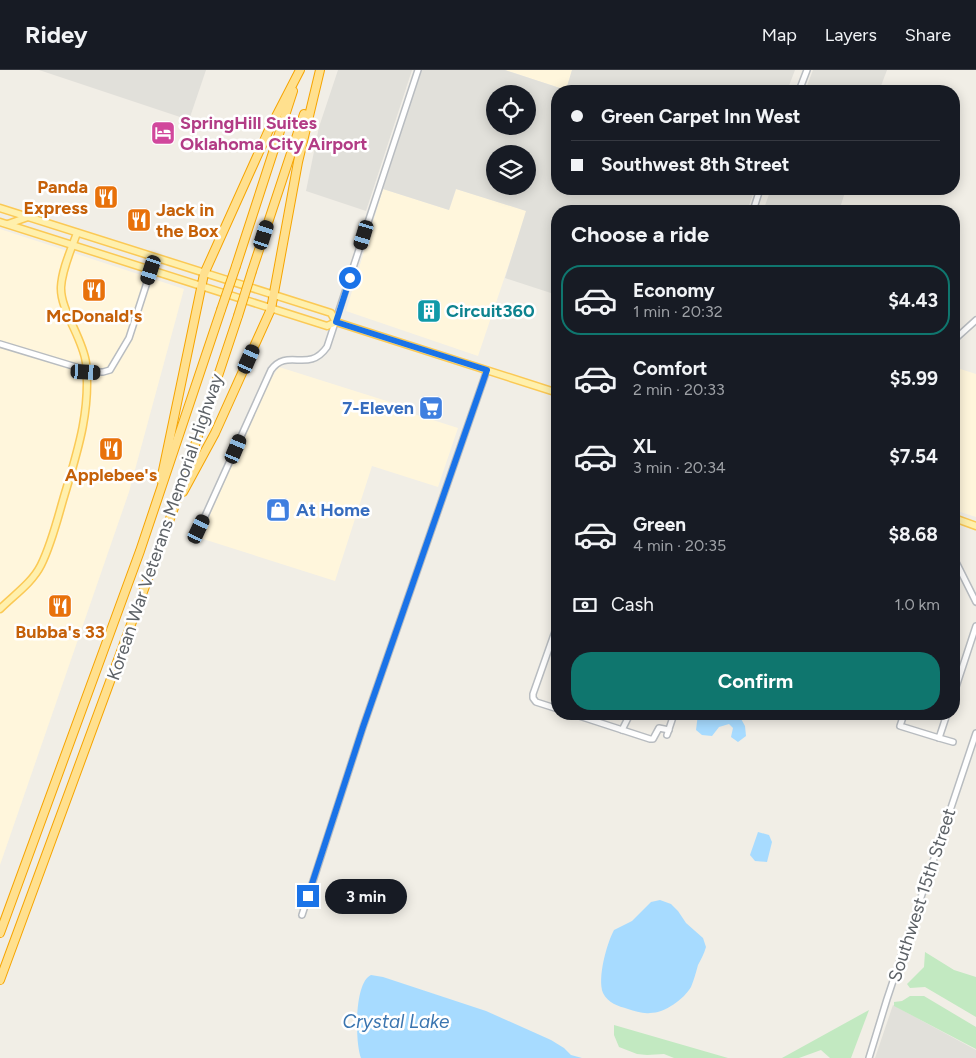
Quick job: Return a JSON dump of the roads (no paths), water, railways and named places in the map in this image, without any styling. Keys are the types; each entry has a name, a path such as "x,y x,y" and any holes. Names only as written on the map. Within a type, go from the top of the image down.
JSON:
{"highway":[{"name":"Korean War Veterans Memorial Highway","path":"0,933 157,504 300,70"},
{"path":"157,504 164,462 204,274 268,132 300,70"},
{"name":"Korean War Veterans Memorial Highway","path":"0,980 175,505 319,70"},
{"path":"175,505 197,469 215,433 272,309 299,155 319,70"}],"main road":[{"path":"1,210 77,232 331,313 336,322"},
{"path":"4,223 28,217"},
{"path":"4,223 327,326 336,322 551,391"},
{"path":"0,609 27,584 41,565 74,465 84,426 87,403 83,348 67,310 61,288 77,232"},
{"path":"960,520 976,526"}],"street":[{"path":"196,536 273,367 285,360 312,360 321,355 327,347 418,70"},
{"path":"802,85 807,70"},
{"path":"0,344 86,371 103,372 110,370 129,338 151,270"},
{"path":"960,335 976,320"},
{"path":"302,915 363,727 487,370"},
{"path":"960,570 976,602"},
{"path":"960,675 976,626"},
{"path":"551,644 533,698 536,702 551,707"},
{"path":"591,720 650,739 653,739 659,728 668,732 672,720"},
{"path":"622,730 627,720"},
{"path":"902,720 900,726 953,742"},
{"path":"939,738 945,720"},
{"name":"Southwest 15th Street","path":"869,1058 976,733"}],"water":[{"path":"697,720 742,720 745,726 746,736 738,742 731,737 733,728 729,724 719,727 712,736 702,735 696,730"},
{"path":"758,832 769,835 772,842 767,862 755,861 750,855"},
{"path":"660,900 671,904 678,911 686,923 703,938 706,947 691,987 684,996 662,1011 642,1013 610,1002 601,987 602,970 608,943 614,930 632,921 651,902"},
{"name":"Crystal Lake","path":"371,975 383,977 486,1011 551,1040 571,1055 582,1058 361,1058 357,1014 361,989 365,980"}],"place":[{"name":"SpringHill Suites Oklahoma City Airport","path":"163,133"},
{"name":"Panda Express","path":"106,197"},
{"name":"Jack in the Box","path":"139,220"},
{"name":"McDonald's","path":"94,290"},
{"name":"Circuit360","path":"429,311"},
{"name":"7-Eleven","path":"431,408"},
{"name":"Applebee's","path":"111,449"},
{"name":"At Home","path":"278,510"},
{"name":"Bubba's 33","path":"60,606"}]}
